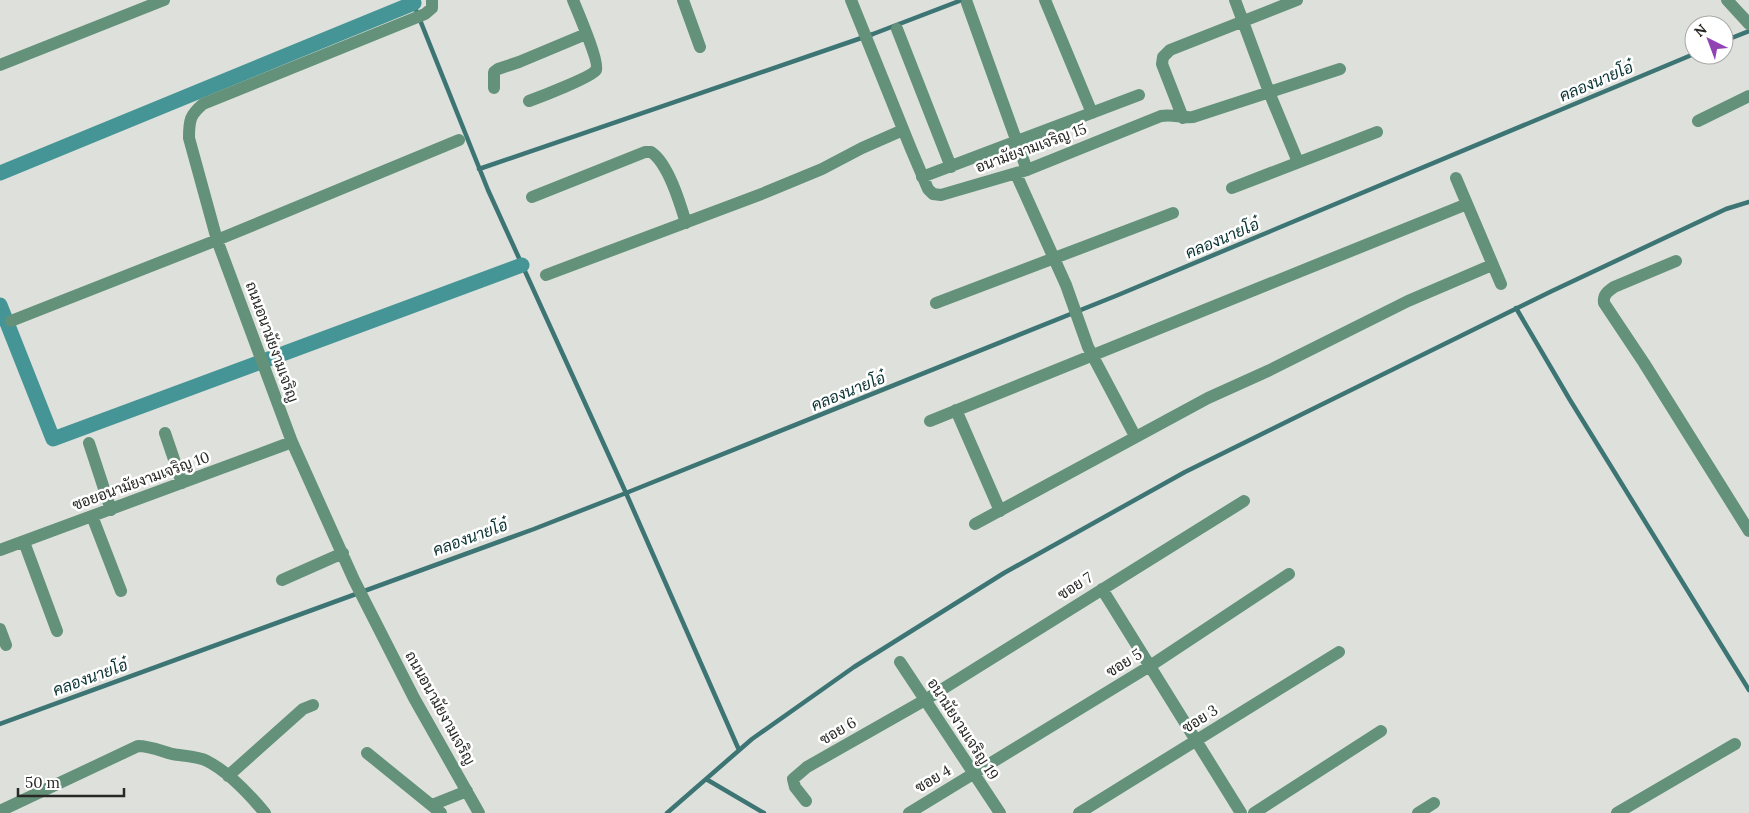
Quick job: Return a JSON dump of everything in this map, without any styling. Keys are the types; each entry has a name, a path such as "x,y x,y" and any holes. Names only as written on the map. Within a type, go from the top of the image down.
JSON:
{"street":[{"path":"0,65 164,0"},
{"name":"ถนนอนามัยงามเจริญ","path":"432,0 432,8 425,14 203,104 193,113 189,126 189,138 217,240 292,442 363,598 414,698 479,813"},
{"path":"530,101 595,71 597,65 595,55 573,0"},
{"path":"683,0 700,47"},
{"name":"อนามัยงามเจริญ 15","path":"852,0 922,177 933,194 941,195 1022,172 1161,116 1172,114 1183,118 1193,117 1340,69"},
{"path":"1045,0 1092,113"},
{"path":"1235,0 1269,92 1298,162"},
{"path":"1183,118 1162,64 1163,56 1170,50 1242,20 1297,0"},
{"path":"1727,0 1749,24"},
{"path":"967,3 1017,140 1022,172 1054,258 1092,355 1135,436"},
{"path":"897,29 950,166"},
{"path":"494,88 494,72 498,68 519,62 586,34"},
{"path":"922,177 1139,95"},
{"path":"1698,121 1749,96"},
{"path":"546,275 686,223 822,169 862,148 903,130"},
{"path":"1232,188 1377,132"},
{"path":"11,320 217,240 458,140"},
{"path":"532,197 644,152 651,152 660,160 675,189 686,223"},
{"path":"1456,178 1501,284"},
{"path":"930,421 1467,204"},
{"path":"936,303 1173,213"},
{"path":"1676,261 1614,287 1606,292 1604,304 1644,363 1749,531"},
{"path":"975,524 1208,398 1270,370 1408,302 1492,265"},
{"path":"956,410 1000,511"},
{"path":"165,433 182,483"},
{"name":"ซอยอนามัยงามเจริญ 10","path":"0,550 292,442"},
{"path":"89,443 111,510"},
{"name":"ซอย 7","path":"925,700 1244,500"},
{"path":"92,516 121,590"},
{"path":"24,542 57,631"},
{"path":"282,580 343,553"},
{"name":"ซอย 5","path":"973,774 1150,666 1289,574"},
{"path":"1102,589 1241,813"},
{"path":"0,629 6,645"},
{"name":"ซอย 3","path":"1079,813 1339,652"},
{"name":"อนามัยงามเจริญ 19","path":"900,662 1000,813"},
{"name":"ซอย 6","path":"806,802 794,787 793,779 807,767 925,700"},
{"path":"228,776 302,709 312,705"},
{"path":"1254,813 1381,731"},
{"path":"1617,813 1735,744"},
{"path":"0,811 138,746 148,746 176,755 206,760 228,776 265,813"},
{"path":"367,752 436,809 467,791"},
{"name":"ซอย 4","path":"909,813 973,774"},
{"path":"1418,813 1434,803"}],"waterway":[{"path":"412,0 488,190 626,493 739,750"},
{"path":"479,169 873,34 962,0"},
{"path":"0,173 414,3"},
{"name":"คลองนายโอ๋","path":"1734,37 1749,31"},
{"name":"คลองนายโอ๋","path":"0,724 534,529 626,493 1118,295 1684,58"},
{"path":"667,813 752,739 854,667 1004,573 1185,472 1552,291 1726,209 1749,202"},
{"path":"0,305 53,439 522,265"},
{"path":"1516,308 1570,400 1749,690"},
{"path":"706,779 764,813"}]}
